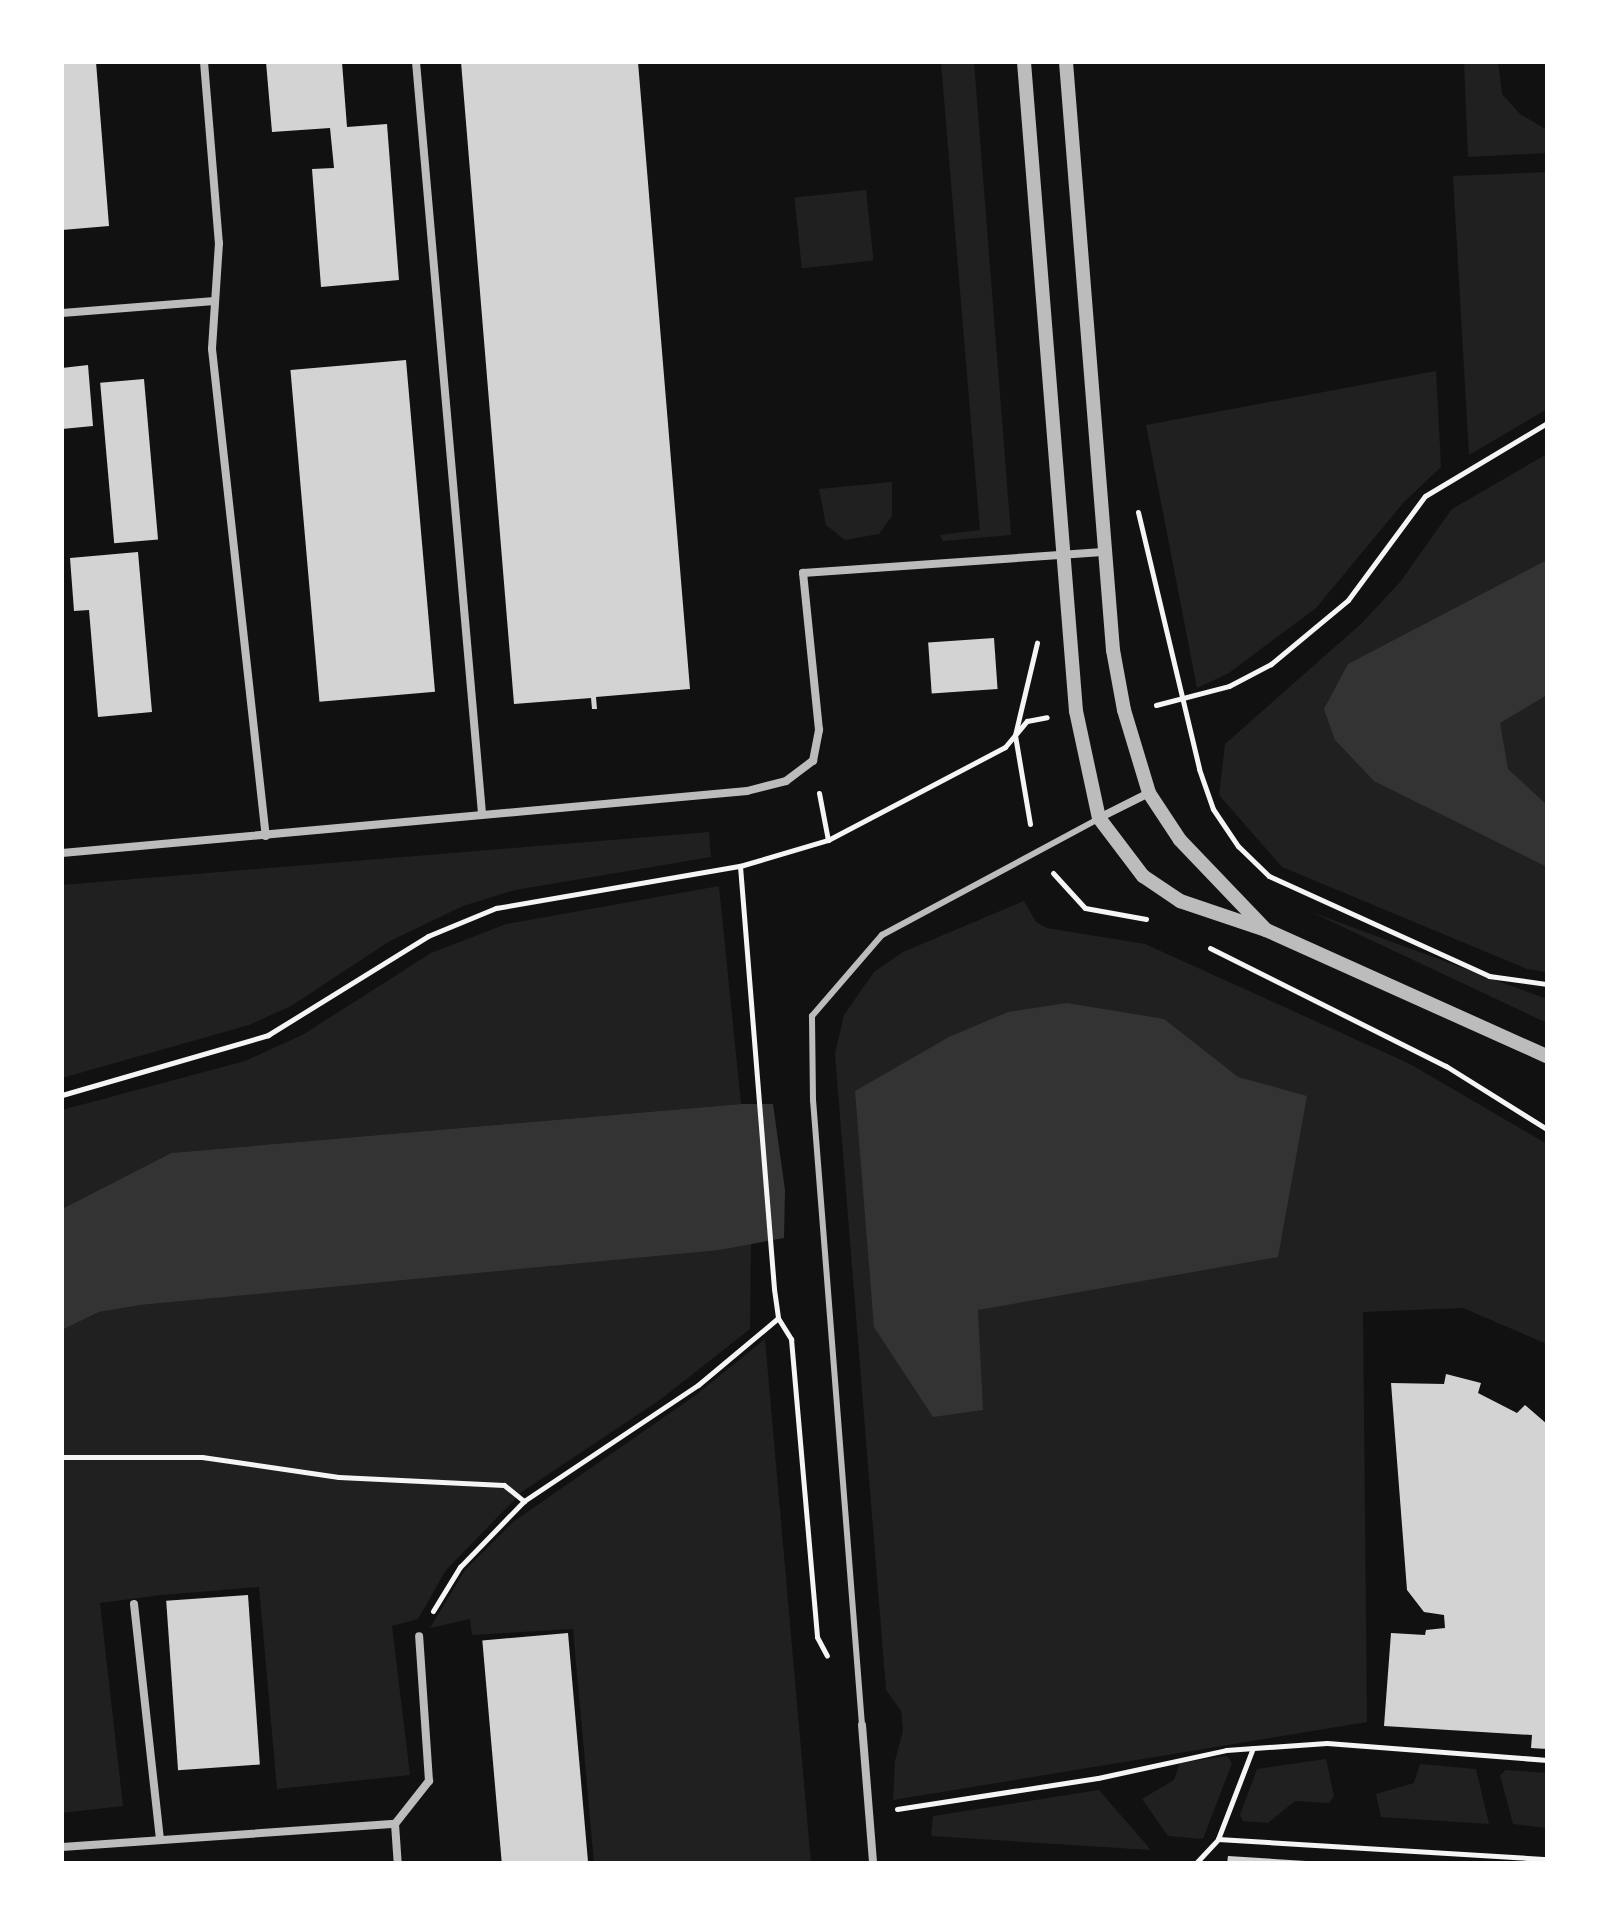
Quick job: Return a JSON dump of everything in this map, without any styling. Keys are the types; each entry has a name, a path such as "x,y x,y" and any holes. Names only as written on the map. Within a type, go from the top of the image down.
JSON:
{"street":[{"path":"204,62 219,243 212,349 266,836"},
{"path":"416,62 482,813"},
{"path":"1024,62 1076,711 1099,818 1143,876 1180,901 1266,930 1547,1056"},
{"path":"1066,62 1113,650 1124,710 1149,793 1180,840 1266,930"},
{"path":"62,313 215,301"},
{"path":"62,853 747,791 786,781 813,761 819,730 803,573 1106,552"},
{"path":"1099,818 1149,793"},
{"path":"134,1604 160,1839"},
{"path":"398,1863 395,1824 429,1781 419,1636"},
{"path":"862,1725 873,1863"},
{"path":"62,1847 395,1824"}],"lane":[{"path":"862,1725 813,1100 812,1016 882,935 1099,818"}],"path":[{"path":"1124,710 1180,701 1229,686 1294,646 1348,600 1425,496 1547,423"},
{"path":"1180,701 1213,809 1238,846 1269,876 1489,976 1547,984"},
{"path":"62,1095 268,1035 428,936 496,908 740,866 778,858 828,840 1005,747 1027,721 1076,711"},
{"path":"813,761 828,840"},
{"path":"1041,849 1058,884 1085,908 1150,920"},
{"path":"740,866 753,1065 774,1289 778,1318 791,1339 817,1637 830,1662"},
{"path":"1206,947 1446,1066 1547,1129"},
{"path":"419,1636 460,1567 524,1501 698,1385 778,1318"},
{"path":"62,1457 202,1457 339,1477 504,1485 524,1501"},
{"path":"868,1813 1253,1748 1327,1743 1547,1760"},
{"path":"1196,1863 1218,1839 1253,1748"},
{"path":"1218,1839 1547,1859"}],"shaded area":[{"path":"941,62 974,62 1011,535 943,541 940,535 980,530"},
{"path":"1464,62 1498,62 1502,94 1520,114 1547,130 1547,153 1468,157"},
{"path":"1547,172 1547,409 1469,455 1453,176"},
{"path":"866,190 873,261 802,268 794,198"},
{"path":"1436,371 1441,467 1404,502 1316,608 1229,673 1197,688 1146,425"},
{"path":"1547,454 1547,972 1527,969 1282,867 1219,795 1225,744 1362,623 1400,582 1452,509"},
{"path":"892,482 892,516 879,534 845,540 826,525 819,489"},
{"path":"1547,560 1547,695 1500,723 1508,769 1547,805 1547,867 1374,781 1335,740 1324,709 1348,664"},
{"path":"709,832 711,857 515,890 463,906 390,941 291,1006 249,1025 62,1078 62,885"},
{"path":"719,886 741,1104 171,1153 62,1209 62,1110 245,1061 304,1034 431,953 506,924"},
{"path":"1024,901 1036,922 1047,928 1145,944 1410,1064 1547,1144 1547,1344 1463,1308 1363,1312 1367,1722 893,1800 895,1761 903,1730 901,1711 886,1690 835,1054 844,1015 874,972 903,952"},
{"path":"1311,912 1547,999 1547,1023"},
{"path":"1067,1003 1164,1019 1238,1077 1307,1096 1278,1257 978,1310 983,1410 933,1417 874,1327 855,1091 949,1037 1008,1012"},
{"path":"741,1104 773,1104 785,1190 784,1238 719,1250 141,1305 99,1312 62,1330 62,1209 171,1153"},
{"path":"751,1244 750,1329 661,1399 523,1491 446,1570 418,1619 392,1626 410,1775 277,1789 259,1587 161,1595 100,1603 123,1806 62,1813 62,1330 99,1312 141,1305"},
{"path":"765,1339 811,1863 594,1863 573,1629 472,1635 470,1619 430,1628 465,1570 513,1522 696,1395"},
{"path":"1227,1756 1232,1763 1203,1839 1168,1836 1142,1799 1174,1780 1180,1763"},
{"path":"1326,1759 1334,1796 1329,1803 1295,1801 1268,1823 1243,1821 1240,1815 1257,1769"},
{"path":"1420,1764 1476,1769 1489,1824 1381,1817 1376,1794 1414,1783"},
{"path":"1506,1770 1547,1773 1547,1828 1513,1824 1500,1775"},
{"path":"1099,1790 1151,1850 931,1836 933,1816"}],"building":[{"path":"62,62 96,62 109,226 62,230"},
{"path":"266,62 342,62 347,127 387,124 399,280 321,287 312,169 334,168 330,128 272,132"},
{"path":"461,62 638,62 690,689 596,697 597,709 592,709 591,698 514,704"},
{"path":"406,360 435,692 319,702 290,370"},
{"path":"88,365 93,426 62,429 62,368"},
{"path":"144,379 158,539 114,543 100,383"},
{"path":"138,552 152,712 98,717 89,610 74,611 70,558"},
{"path":"994,638 998,689 932,693 928,643"},
{"path":"1446,1374 1481,1383 1478,1393 1517,1413 1525,1405 1547,1424 1547,1749 1531,1748 1532,1735 1384,1726 1391,1633 1425,1635 1426,1630 1445,1628 1444,1615 1424,1612 1407,1590 1391,1383 1444,1384"},
{"path":"248,1595 260,1765 178,1770 166,1601"},
{"path":"568,1633 588,1863 502,1863 482,1640"},
{"path":"1228,1856 1306,1861 1306,1863 1227,1863"}]}
